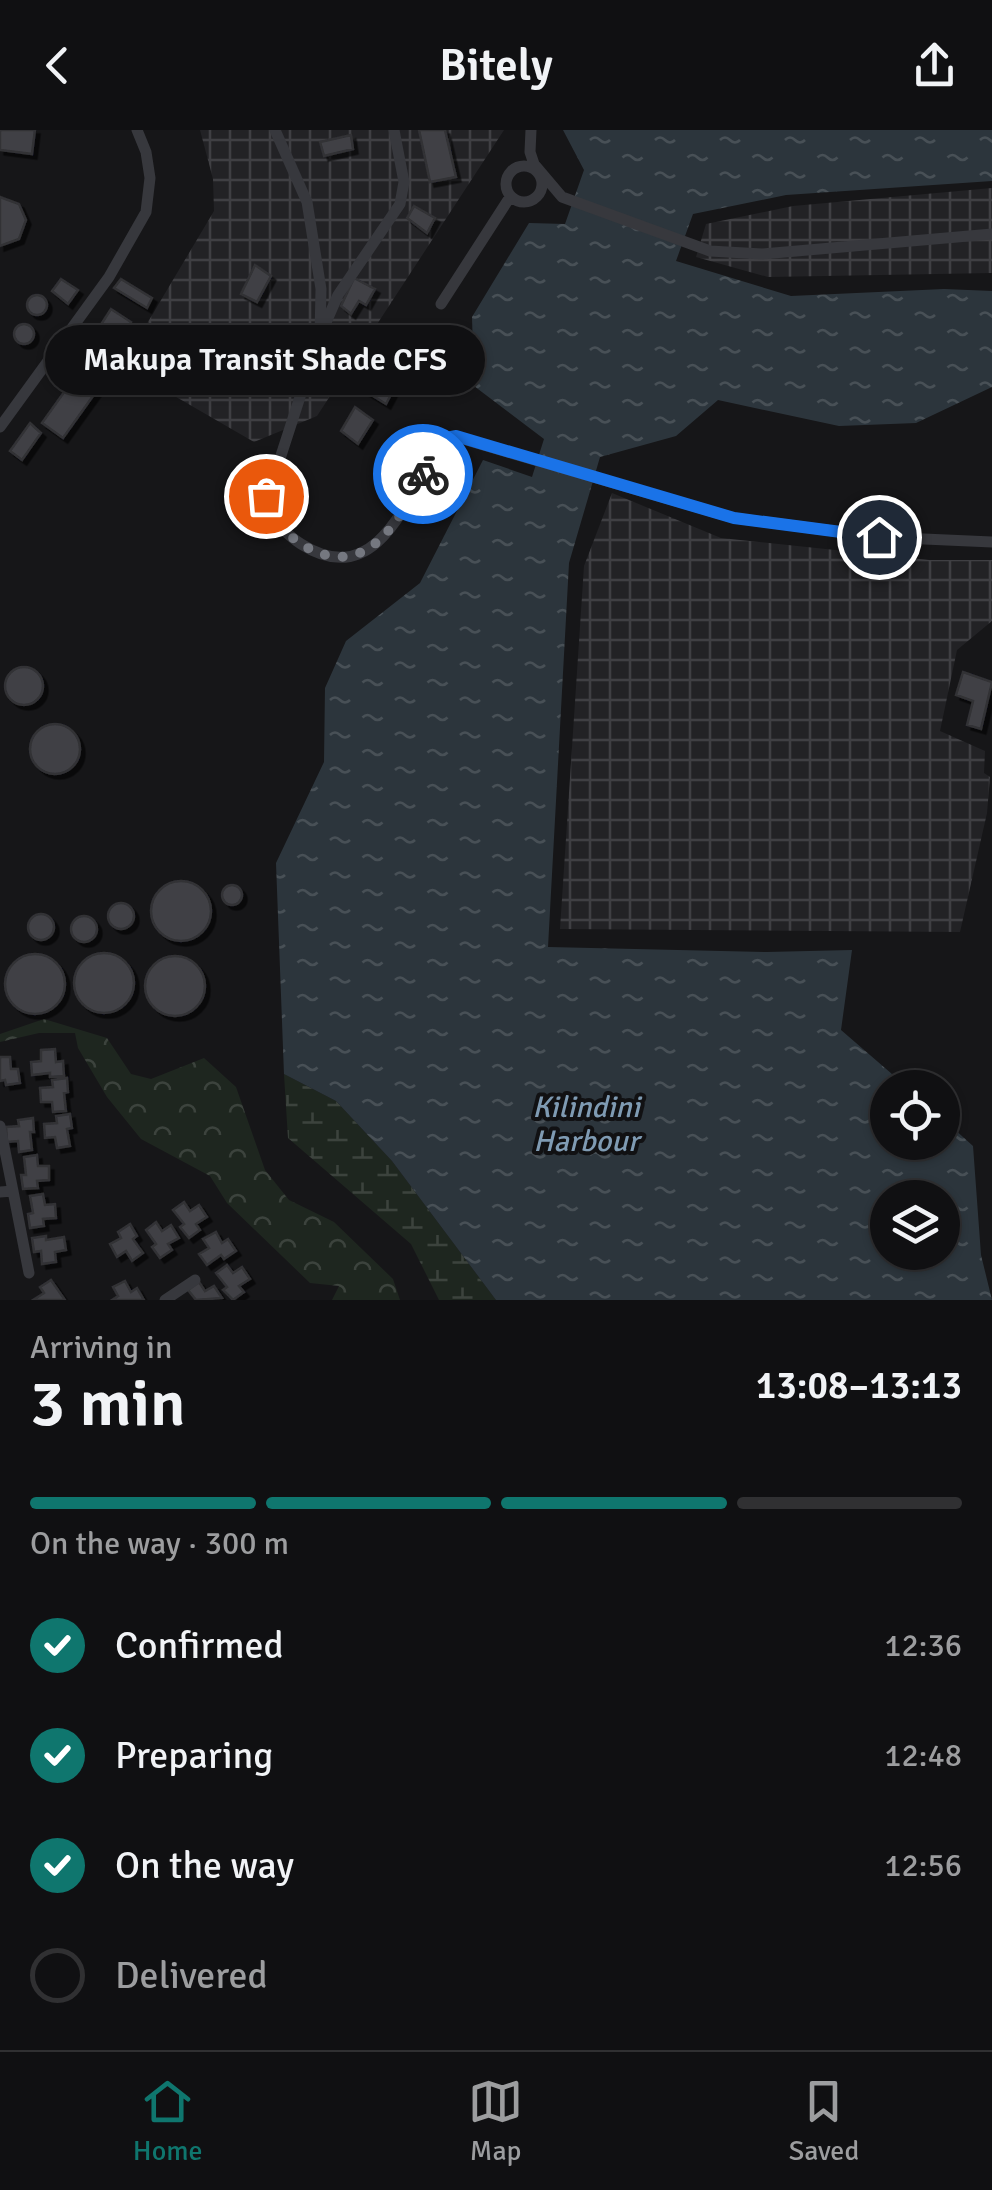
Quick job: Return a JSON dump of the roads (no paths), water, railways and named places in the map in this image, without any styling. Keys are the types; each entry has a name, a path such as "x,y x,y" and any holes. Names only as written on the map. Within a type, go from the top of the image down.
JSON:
{"street":[{"path":"0,427 109,277 146,212 150,178 137,130"},
{"path":"275,130 307,202 322,289 320,335"},
{"path":"394,130 404,182 400,204 338,295 320,335 265,505 266,513 301,544 333,558 362,554 387,534 446,437 471,440 734,518 879,537 992,542"},
{"path":"510,197 520,202 536,198 542,188 530,152 530,130"},
{"path":"441,304 510,197 506,181 513,169 526,166 572,203 710,252 762,254 992,234"},
{"path":"0,1126 7,1192 29,1273"},
{"path":"165,1300 195,1280"}],"water":[{"name":"Kilindini Harbour","path":"563,130 992,130 992,181 786,195 693,214 676,261 791,296 944,289 992,291 992,387 916,423 839,426 718,400 676,436 600,457 569,563 548,947 852,950 841,1030 887,1070 870,1070 870,1160 960,1160 960,1134 973,1146 981,1255 992,1300 496,1300 392,1161 336,1101 284,1074 276,863 324,762 325,688 346,641 420,583 483,460 532,477 544,439 474,386 472,317 529,223 565,224 584,170"}],"place":[{"name":"Makupa Transit Shade CFS","path":"266,496"}]}
